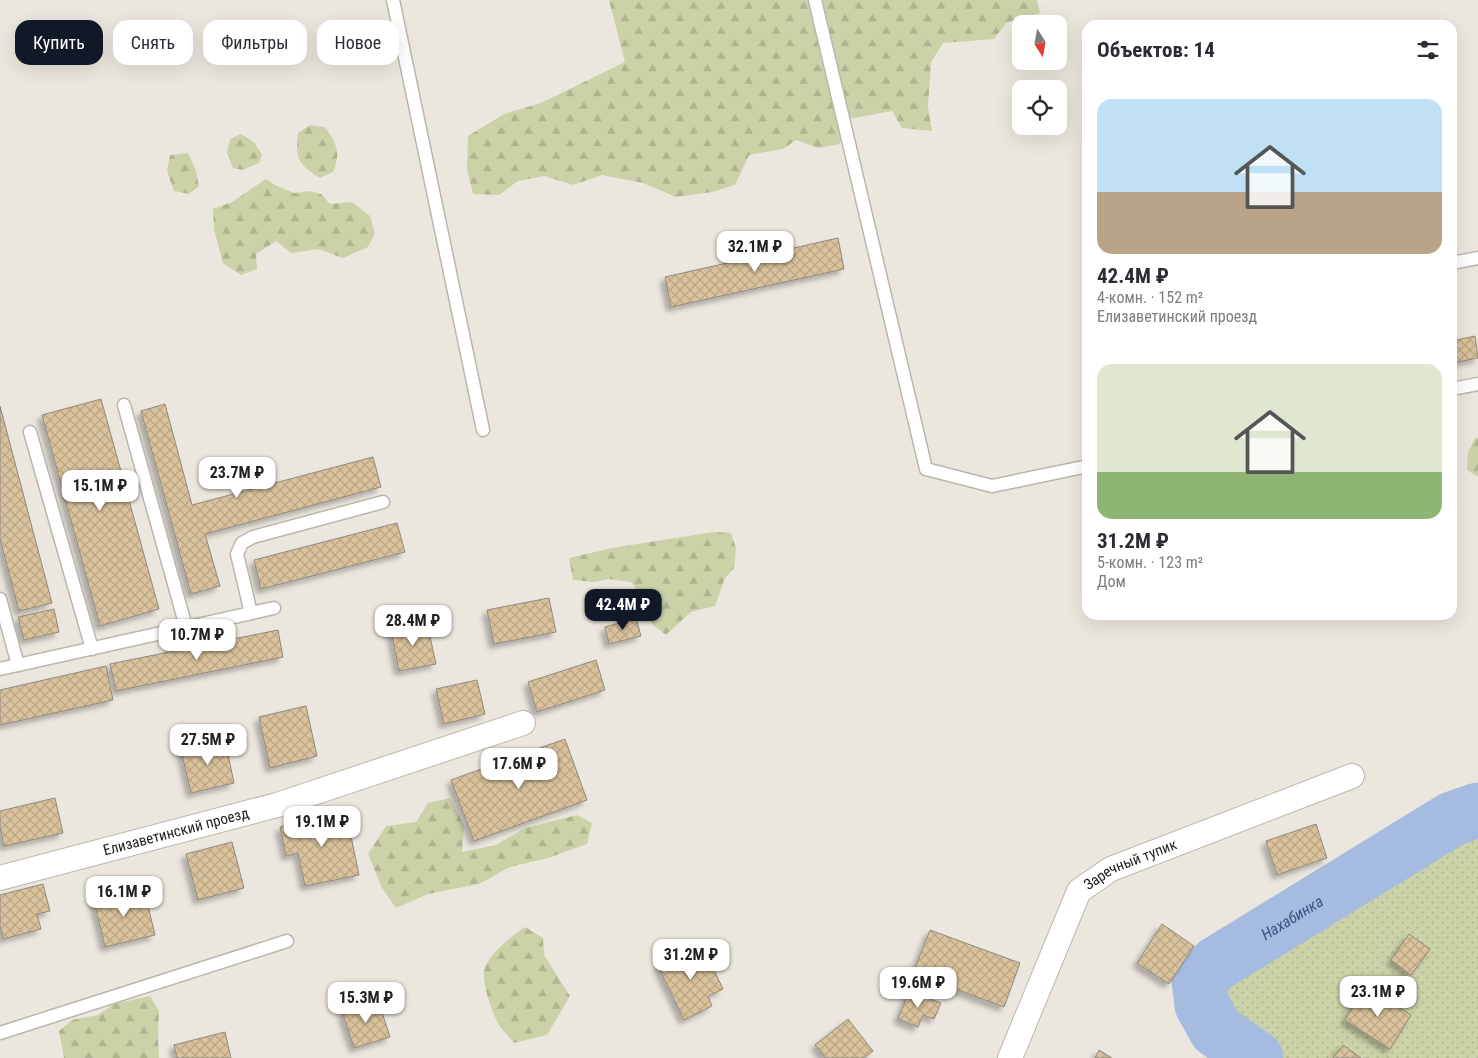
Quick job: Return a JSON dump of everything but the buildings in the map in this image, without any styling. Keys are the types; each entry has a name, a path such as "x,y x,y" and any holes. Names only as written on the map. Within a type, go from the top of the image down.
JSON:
{"street":[{"name":"Елизаветинский проезд","path":"0,878 277,805 523,723"},
{"name":"Заречный тупик","path":"1010,1058 1080,891 1111,868 1352,776"}],"lane":[{"path":"393,0 483,430"},
{"path":"815,0 926,469 992,486 1082,467"},
{"path":"1457,262 1478,258"},
{"path":"1457,388 1478,384"},
{"path":"124,405 186,628"},
{"path":"30,432 92,649"},
{"path":"251,613 237,554 242,542 253,537 383,502"},
{"path":"0,599 18,665"},
{"path":"0,669 274,608"},
{"path":"0,1033 287,941"}],"green space":[{"path":"609,0 1037,0 1040,13 1033,15 1012,15 1012,21 1006,23 994,39 943,43 931,62 928,107 932,131 902,128 892,111 843,120 840,144 818,148 796,140 783,149 749,155 735,185 712,192 676,197 643,183 602,175 573,185 544,176 518,181 499,195 473,194 467,169 468,136 504,114 541,103 625,62"},
{"path":"310,125 325,127 337,149 337,159 333,172 320,178 303,165 298,155 298,133"},
{"path":"241,134 254,142 262,155 259,163 243,170 233,168 227,152 230,139"},
{"path":"188,153 196,171 199,186 189,194 174,191 167,171 170,155"},
{"path":"266,179 294,193 310,191 321,194 330,204 352,202 370,216 375,234 368,247 343,258 318,249 291,253 276,241 256,254 257,269 241,275 223,263 214,230 213,209 232,202"},
{"path":"1475,438 1478,438 1478,477 1467,470 1468,452"},
{"path":"713,532 731,533 736,548 734,568 725,578 715,606 691,612 666,635 652,624 645,601 631,582 608,579 595,582 573,580 569,558 612,548"},
{"path":"450,798 464,826 462,852 496,845 525,828 577,815 592,823 587,844 548,858 510,867 479,884 428,894 396,908 382,888 368,854 386,826 416,822 428,803"},
{"path":"1478,835 1478,1058 1280,1058 1240,1024 1225,993 1237,968 1293,946 1393,877"},
{"path":"525,927 543,938 544,955 570,996 547,1035 514,1043 499,1025 494,1014 486,992 484,973 494,953"},
{"path":"150,996 159,1011 159,1058 64,1058 59,1031 72,1020 98,1015 114,1004"}],"waterway":[{"name":"Нахабинка","path":"1256,1058 1216,1030 1202,1005 1199,980 1216,964 1452,819 1478,810"}]}
